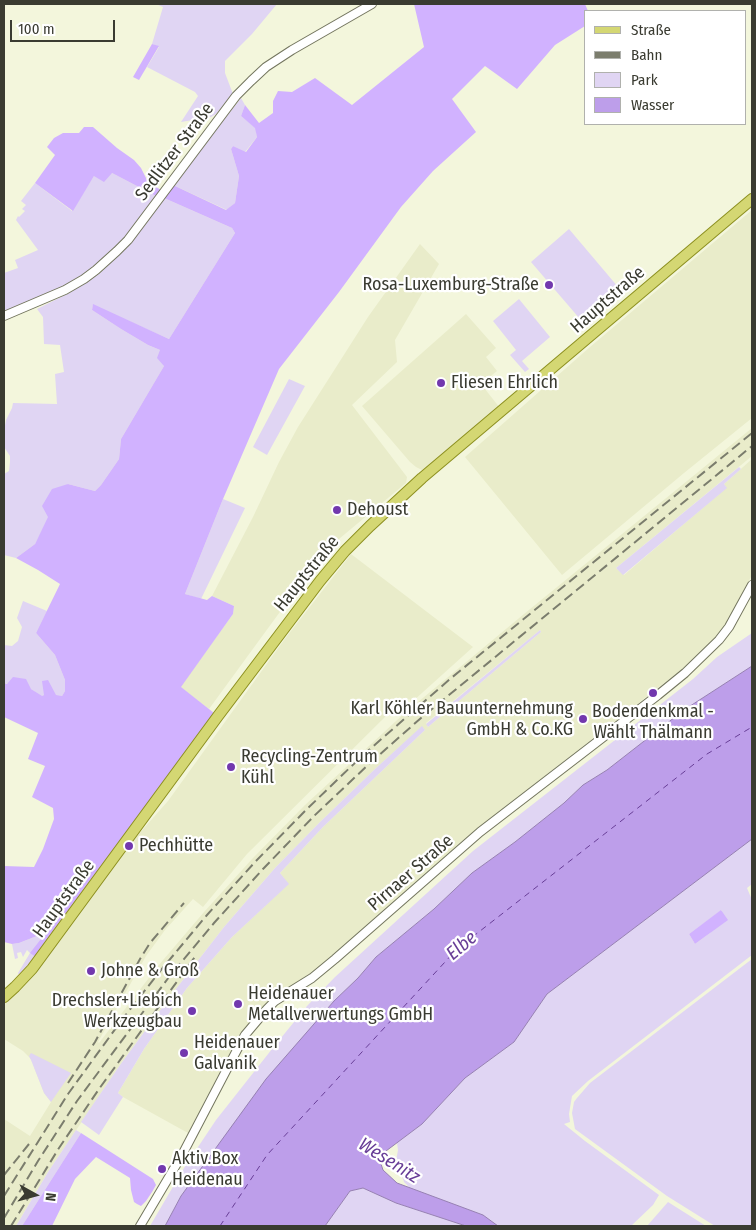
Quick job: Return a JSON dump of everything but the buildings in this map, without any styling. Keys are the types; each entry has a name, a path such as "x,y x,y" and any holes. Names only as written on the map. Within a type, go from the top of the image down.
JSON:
{"main road":[{"name":"Hauptstraße","path":"4,997 32,969 224,708 345,551 422,478 752,199"}],"street":[{"name":"Sedlitzer Straße","path":"4,316 65,290 96,270 128,240 236,96 266,67 372,4"},
{"name":"Pirnaer Straße","path":"140,1226 182,1155 245,1035 267,1009 275,1001 312,978 480,832 658,695 685,672 719,640 752,585"}],"shaded area":[{"path":"414,4 585,4 588,10 584,10 584,27 555,45 517,89 485,66 452,99 476,132 433,171 401,207 339,292 279,369 223,499 185,594 207,600 212,596 234,606 233,614 181,687 214,713 36,957 30,953 41,939 37,936 19,943 4,942 4,866 34,867 54,819 53,808 32,797 45,766 28,759 38,733 4,717 4,683 7,684 13,677 26,679 31,689 42,696 44,695 42,681 48,680 56,695 62,696 65,691 65,680 55,655 36,633 60,584 16,558 35,544 48,517 42,506 52,489 68,484 95,491 101,485 119,459 121,439 164,366 157,358 160,350 148,345 92,310 93,304 169,339 235,233 232,228 164,198 173,185 226,210 235,203 239,176 231,149 233,146 246,152 257,137 255,128 241,116 245,105 259,123 273,113 273,101 278,91 292,92 315,78 352,105 424,47"},
{"path":"152,44 159,46 139,80 133,77"},
{"path":"84,127 93,127 134,160 141,168 148,182 161,190 156,196 112,173 104,182 94,176 73,211 35,183 55,155 47,147 54,138 63,133 79,133"},
{"path":"752,210 752,418 562,575 465,457 590,347"},
{"path":"420,244 439,264 395,340 397,362 352,405 407,477 406,483 327,549 329,551 312,568 209,709 180,687 233,614 234,606 212,596 298,427 368,317"},
{"path":"466,314 496,348 486,357 497,371 481,384 500,408 429,468 422,470 410,462 362,406"},
{"path":"752,428 752,456 616,568 624,575 726,488 724,484 752,459 752,575 725,626 715,639 682,669 473,832 320,967 274,997 263,1007 234,1045 188,1133 118,1093 144,1049 187,988 232,937 288,884 280,873 323,827 425,730 422,727 320,822 275,868 224,927 120,1065 48,1172 16,1226 4,1226 4,1119 30,1136 51,1102 44,1093 31,1059 23,1051 4,1039 4,1001 121,854 168,801 284,640 351,554 473,647 412,702 409,699 386,716 247,854 203,907 193,899 165,930 146,956 99,1043 158,966 204,912 305,805 408,710 404,706 408,703 412,707","holes":["540,630 541,632 428,727 426,723"]},
{"path":"721,910 728,920 695,944 689,934"},
{"path":"81,1133 153,1179 156,1185 152,1192 141,1206 137,1204 134,1202 130,1178 96,1157 75,1179 52,1226 22,1226"}],"green space":[{"path":"156,4 277,4 252,34 225,61 225,73 233,94 216,114 211,117 181,122 198,96 195,92 147,67 159,47 152,44 163,7"},
{"path":"241,98 245,105 241,116 256,128 257,137 245,152 233,146 231,149 239,176 235,203 227,210 173,185"},
{"path":"112,173 156,196 125,239 83,277 4,313 4,273 18,268 15,260 38,250 16,220 25,211 22,209 26,205 21,201 35,183 72,211 94,176"},
{"path":"164,198 232,228 235,233 169,339 93,305 92,310 148,345 160,350 164,366 121,439 119,459 101,485 95,491 68,484 35,544 16,558 4,555 4,474 9,471 10,462 10,456 4,447 6,420 13,403 57,404 55,374 64,372 60,345 44,344 43,317 37,309 71,292 100,273 131,243"},
{"path":"569,229 624,294 586,326 531,262"},
{"path":"519,299 550,337 522,361 529,369 525,372 510,355 516,350 493,321"},
{"path":"289,379 305,386 267,455 253,447"},
{"path":"739,467 741,469 724,484 727,488 623,575 616,568"},
{"path":"223,499 245,508 201,599 185,594"},
{"path":"23,601 47,611 36,633 55,655 65,680 65,691 62,696 44,695 41,697 31,689 4,683 4,645 12,646 18,641 22,627 17,618"},
{"path":"540,630 541,632 428,727 426,724"},
{"path":"752,633 752,666 684,710 607,770 583,785 564,803 515,842 472,873 434,909 376,957 314,1024 181,1196 165,1226 150,1226 184,1168 216,1120 307,1006 335,977 473,851 693,679 717,657"},
{"path":"422,726 425,730 323,827 280,873 289,884 232,937 187,988 144,1049 118,1093 123,1097 99,1135 81,1122 172,994 224,927 275,868 320,822"},
{"path":"752,839 752,884 747,888 752,900 752,955 588,1081 572,1096 569,1114 570,1122 564,1124 659,1195 653,1205 631,1226 498,1226 483,1215 409,1188 402,1176 403,1169 396,1161 397,1143 422,1124 465,1078 514,1042 547,994","holes":["722,910 710,933 695,944 689,934"]},
{"path":"37,936 41,938 36,957 24,972 19,975 18,973 30,953 27,950 23,957 21,952 17,953 18,958 15,959 12,944"},
{"path":"752,959 752,1226 715,1226 667,1196 575,1129 572,1113 574,1102 590,1083"},
{"path":"31,1053 71,1073 51,1102 44,1093 29,1056"},
{"path":"76,1130 81,1133 22,1226 16,1226 48,1172"},
{"path":"363,1188 396,1203 466,1226 325,1226 350,1191"},
{"path":"668,1202 706,1226 647,1226"}],"water":[{"name":"Elbe","path":"752,666 752,839 547,994 514,1042 465,1078 422,1124 386,1151 380,1161 383,1170 397,1183 483,1215 498,1226 466,1226 396,1203 363,1188 350,1191 325,1226 165,1226 181,1196 266,1079 334,1001 376,957 434,909 472,873 515,842 564,803 583,785 607,770 684,710"}],"ferry route":[{"path":"220,1226 267,1155 457,949 707,754 752,727"}],"railway":[{"path":"4,1196 68,1094 124,1017 207,915 255,862 362,756 450,679 752,433"},
{"path":"4,1218 77,1101 169,977 214,923 314,816 421,718 752,446"},
{"path":"68,1083 95,1042 150,943 184,903"},
{"path":"11,1226 59,1148 99,1089 197,954"},
{"path":"4,1175 29,1144"}],"place":[{"name":"Rosa-Luxemburg-Straße","path":"549,285"},
{"name":"Fliesen Ehrlich","path":"441,383"},
{"name":"Dehoust","path":"337,510"},
{"name":"Bodendenkmal - Wählt Thälmann","path":"653,693"},
{"name":"Karl Köhler Bauunternehmung GmbH & Co.KG","path":"583,719"},
{"name":"Recycling-Zentrum Kühl","path":"231,767"},
{"name":"Pechhütte","path":"129,846"},
{"name":"Johne & Groß","path":"91,971"},
{"name":"Heidenauer Metallverwertungs GmbH","path":"238,1004"},
{"name":"Drechsler+Liebich Werkzeugbau","path":"192,1011"},
{"name":"Heidenauer Galvanik","path":"184,1053"},
{"name":"Aktiv.Box Heidenau","path":"162,1169"}],"water label":[{"name":"Wesenitz","path":"389,1161"}]}
